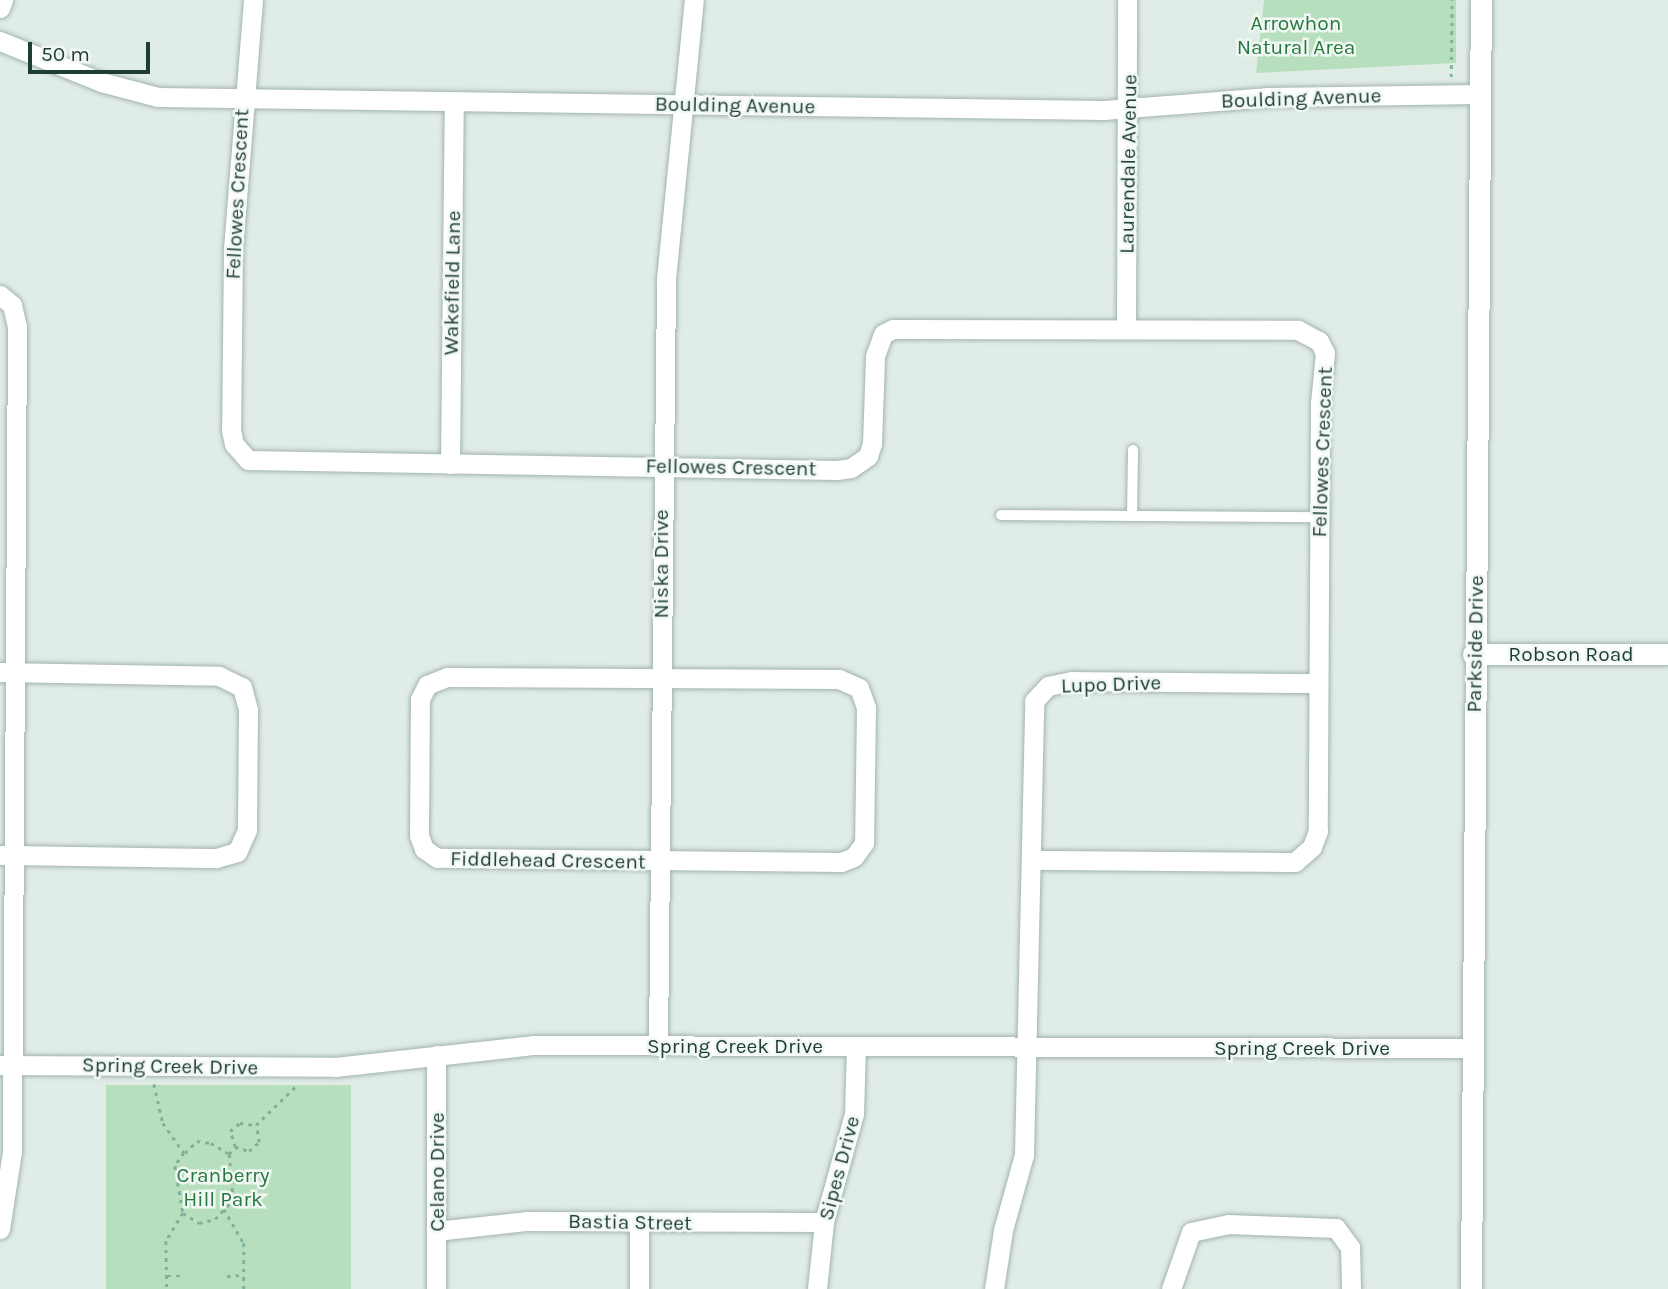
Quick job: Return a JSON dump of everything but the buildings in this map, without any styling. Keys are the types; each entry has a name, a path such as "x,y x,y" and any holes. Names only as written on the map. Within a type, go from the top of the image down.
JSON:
{"main road":[{"name":"Parkside Drive","path":"1471,1289 1473,654 1481,0"},
{"name":"Robson Road","path":"1473,654 1668,654"}],"street":[{"path":"0,8 3,0"},
{"name":"Fellowes Crescent","path":"253,0 242,100 233,249 234,443 248,460 262,463 662,465 836,470 860,463 872,444 877,345 894,329 1298,330 1314,335 1325,353 1320,403 1317,683"},
{"name":"Niska Drive","path":"658,1045 666,279 694,0"},
{"name":"Laurendale Avenue","path":"1126,329 1129,108 1127,0"},
{"name":"Boulding Avenue","path":"0,41 135,93 242,100 1129,108 1268,97 1480,94"},
{"name":"Wakefield Lane","path":"450,464 454,103"},
{"path":"0,295 12,305 17,326 7,463 6,1065 11,1170 0,1229"},
{"path":"6,672 219,676 242,687 248,723 247,830 237,852 216,858 6,855"},
{"name":"Fiddlehead Crescent","path":"659,861 433,856 419,835 419,724 422,691 443,677 661,678"},
{"path":"659,861 841,862 854,857 864,843 866,707 859,688 839,679 661,678"},
{"name":"Lupo Drive","path":"994,1289 1003,1230 1023,1164 1033,860 1033,708 1038,693 1048,686 1072,681 1317,683"},
{"path":"1033,860 1281,862 1305,856 1318,831 1317,683"},
{"name":"Spring Creek Drive","path":"6,1065 316,1068 514,1045 1472,1048"},
{"name":"Sipes Drive","path":"817,1289 824,1222 854,1114 856,1046"},
{"name":"Celano Drive","path":"436,1055 436,1289"},
{"name":"Bastia Street","path":"436,1231 527,1221 824,1222"},
{"path":"639,1223 639,1289"},
{"path":"1171,1289 1191,1232 1228,1224 1336,1228 1350,1247 1351,1289"}],"lane":[{"path":"1132,516 1133,450"},
{"path":"1001,515 1319,517"}],"path":[{"path":"1451,94 1452,0"},
{"path":"154,1084 163,1123 184,1153"},
{"path":"256,1125 298,1084"},
{"path":"235,1147 230,1131 240,1122 256,1125"},
{"path":"235,1147 249,1151 259,1142 256,1125"},
{"path":"167,1289 166,1241 183,1213 175,1166 184,1153 197,1142 211,1143 229,1154"},
{"path":"183,1213 199,1223 215,1219 233,1200 229,1154 235,1147"},
{"path":"224,1209 241,1233 244,1289"},
{"path":"228,1276 244,1275"},
{"path":"167,1276 182,1276"}],"green space":[{"name":"Arrowhon Natural Area","path":"1264,0 1456,0 1456,63 1256,73"},
{"name":"Cranberry Hill Park","path":"106,1085 351,1085 351,1289 106,1289"}]}
